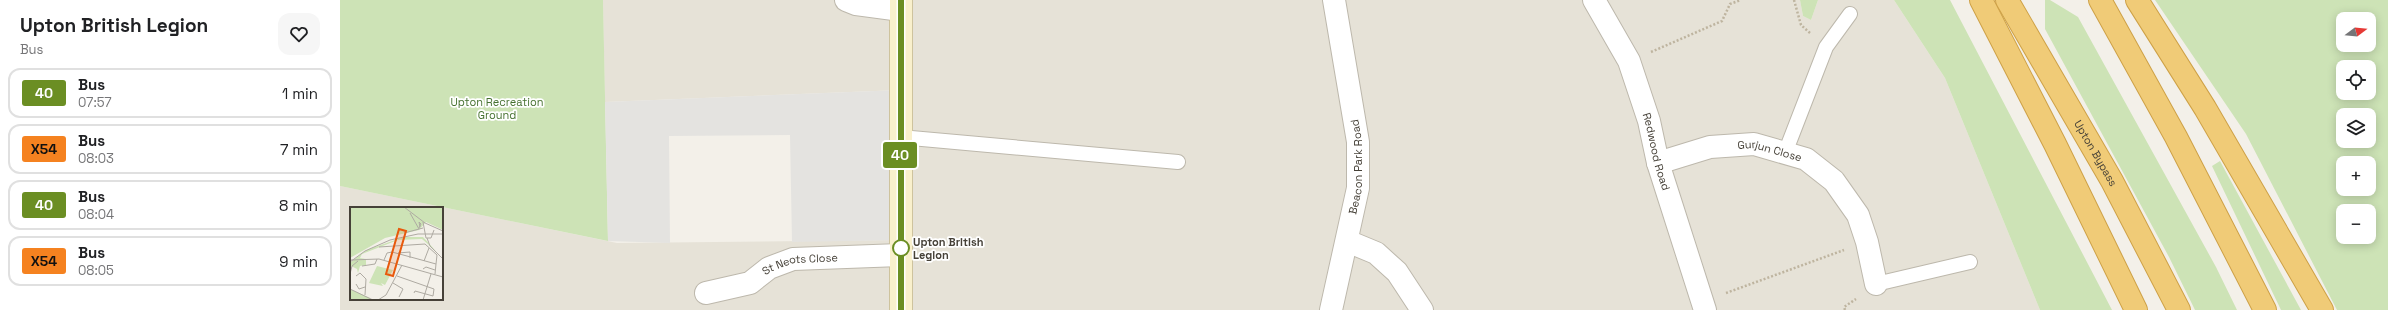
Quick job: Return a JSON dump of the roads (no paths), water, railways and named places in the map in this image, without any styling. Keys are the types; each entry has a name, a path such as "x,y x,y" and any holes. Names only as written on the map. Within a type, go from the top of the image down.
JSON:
{"highway":[{"path":"1981,0 2055,144 2136,310"},
{"name":"Upton Bypass","path":"2007,0 2112,181 2179,310"},
{"path":"2100,0 2176,137 2265,310"},
{"path":"2137,0 2205,108 2322,310"}],"main road":[{"path":"901,5 901,310"}],"street":[{"path":"846,0 856,4 901,5"},
{"name":"Beacon Park Road","path":"1331,310 1358,188 1358,142 1334,0"},
{"name":"Redwood Road","path":"1594,0 1629,62 1648,121 1658,163 1703,306"},
{"name":"Gurjun Close","path":"1658,163 1710,147 1754,144 1806,159 1834,181 1858,215 1867,242 1876,284"},
{"path":"1347,241 1376,253 1397,272 1422,310"},
{"name":"St Neots Close","path":"706,293 750,283 769,268 793,259 900,255"}],"lane":[{"path":"1786,153 1826,47 1850,14"},
{"path":"900,137 1178,162"},
{"path":"1876,284 1970,262"}],"place":[{"name":"Upton British Legion","path":"901,248"}],"park label":[{"name":"Upton Recreation Ground","path":"497,108"}]}
